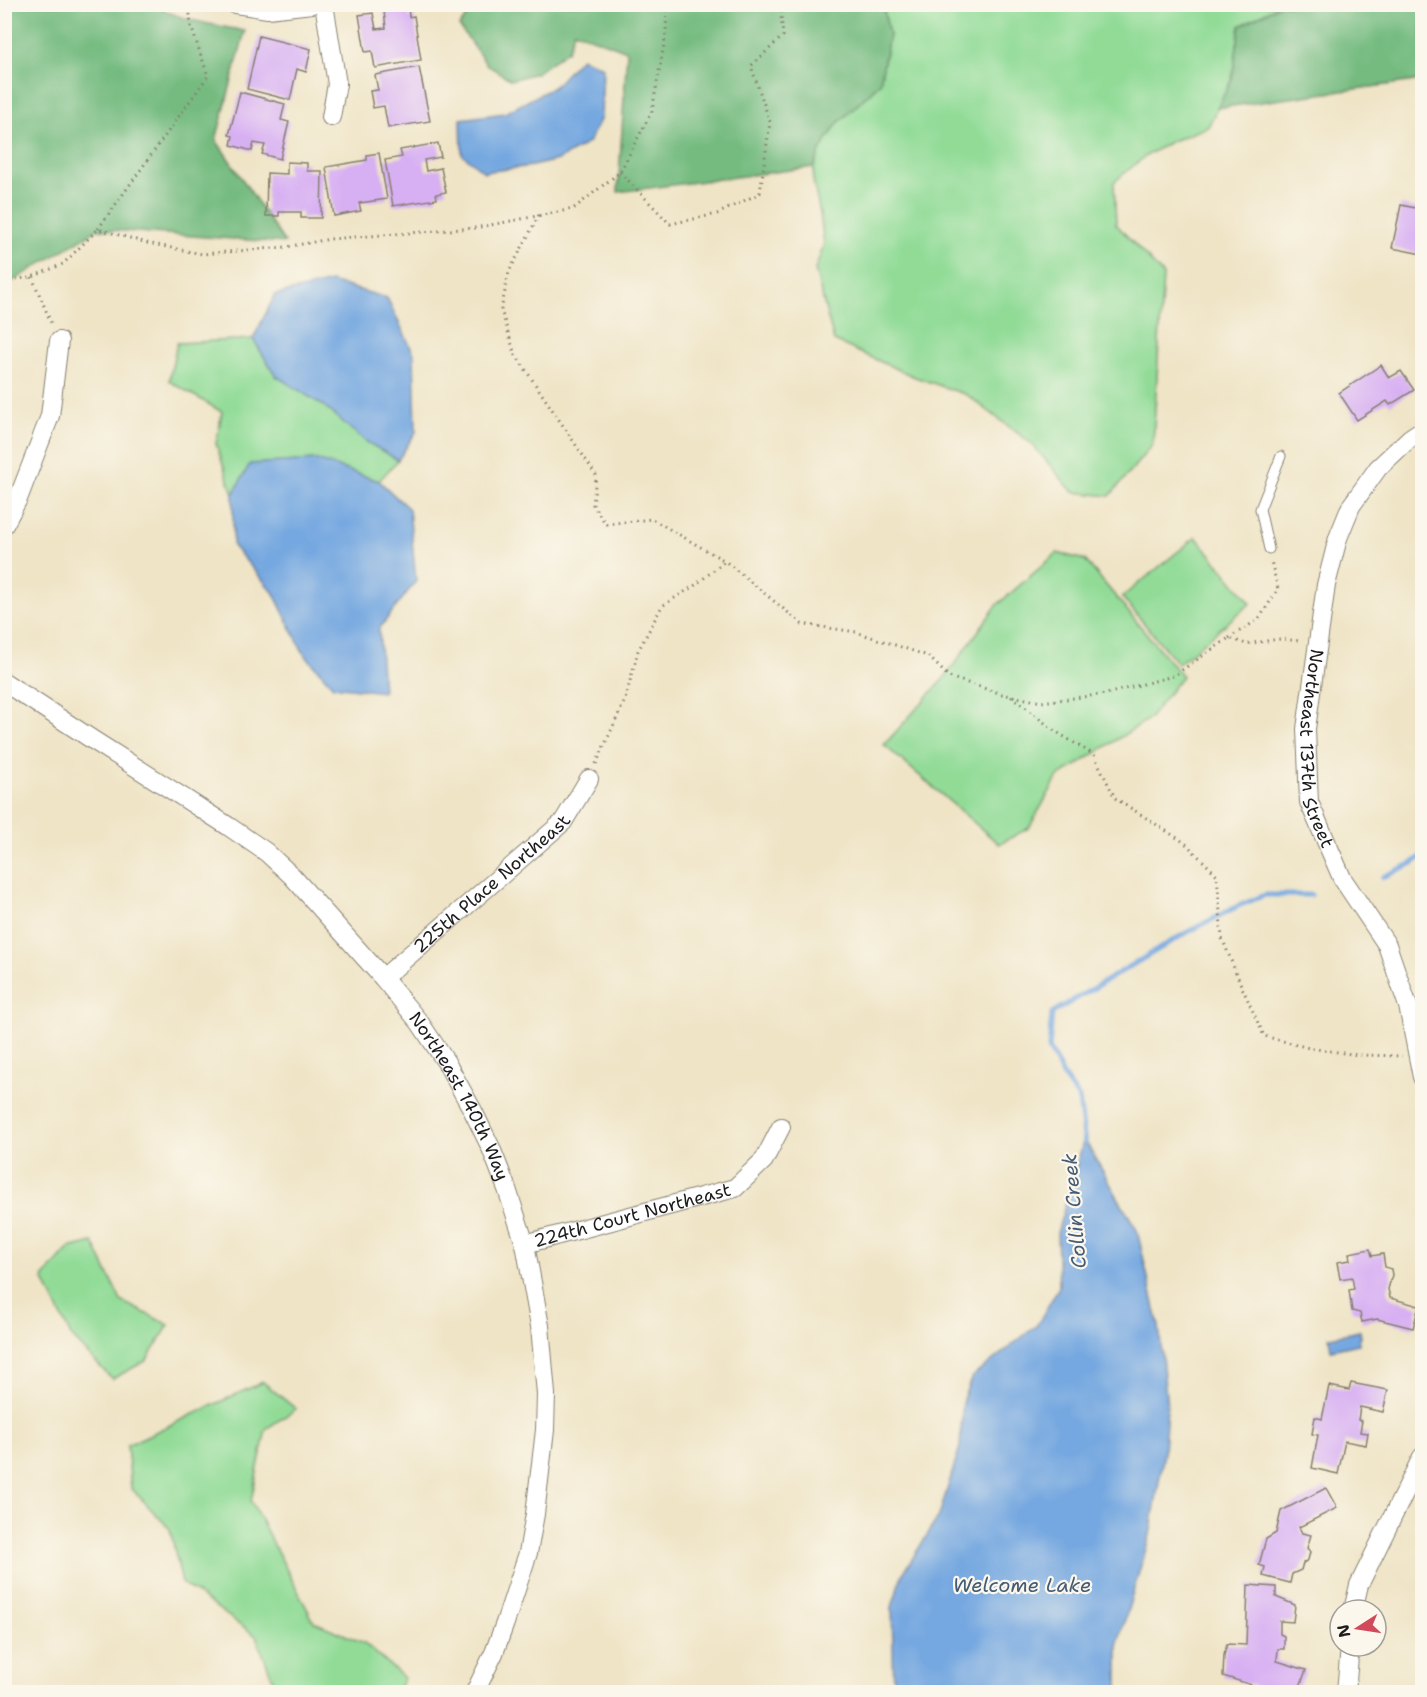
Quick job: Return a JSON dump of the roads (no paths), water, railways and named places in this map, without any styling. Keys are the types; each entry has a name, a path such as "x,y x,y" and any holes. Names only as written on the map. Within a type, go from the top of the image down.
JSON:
{"street":[{"path":"235,4 268,9 312,4"},
{"path":"324,4 337,84 331,117"},
{"path":"4,525 18,499 50,416 59,341"},
{"name":"Northeast 137th Street","path":"1422,430 1378,468 1351,506 1338,538 1326,585 1306,729 1309,802 1342,878 1387,945 1408,1006 1422,1077"},
{"name":"Northeast 140th Way","path":"4,682 228,826 266,852 292,876 420,1023 446,1062 491,1148 525,1244 540,1326 546,1394 545,1430 536,1514 528,1553 506,1623 475,1692"},
{"name":"225th Place Northeast","path":"383,978 562,822 589,779"},
{"name":"224th Court Northeast","path":"525,1244 735,1188 764,1160 781,1127"},
{"path":"1356,1598 1359,1585 1422,1456"},
{"path":"1346,1692 1349,1658"}],"lane":[{"path":"1269,549 1260,509 1281,456"}],"water":[{"path":"581,58 603,67 601,118 588,143 558,160 484,172 462,154 461,119 505,113 554,87"},
{"path":"331,282 387,298 414,354 416,432 398,460 365,441 324,406 276,376 253,339 275,295"},
{"path":"317,460 379,481 409,509 416,581 379,629 383,692 333,686 304,654 273,592 233,546 233,494 250,464"},
{"name":"Welcome Lake","path":"1084,1139 1137,1230 1159,1326 1167,1407 1164,1452 1150,1535 1118,1643 1118,1692 894,1692 892,1607 902,1575 939,1516 960,1447 963,1399 972,1377 1037,1325 1059,1287 1057,1233"},
{"path":"1360,1331 1359,1344 1331,1350 1329,1337"}],"waterway":[{"name":"Collin Creek","path":"1383,877 1413,863 1422,856"},
{"name":"Collin Creek","path":"1085,1144 1079,1098 1065,1079 1049,1048 1052,1013 1184,934 1238,906 1265,895 1311,895"}]}
